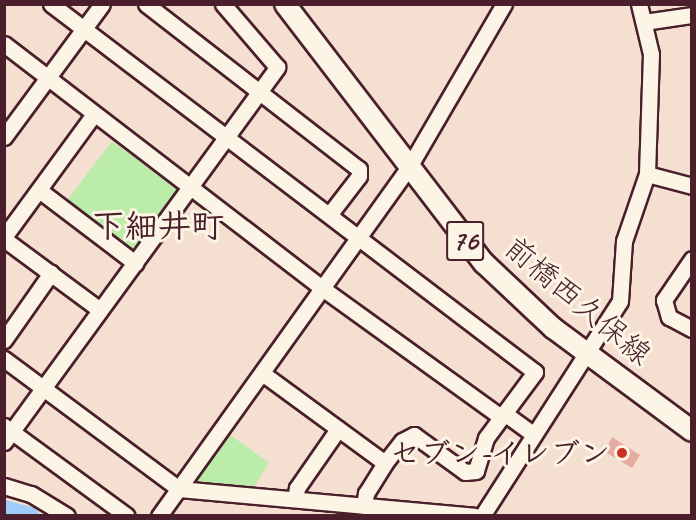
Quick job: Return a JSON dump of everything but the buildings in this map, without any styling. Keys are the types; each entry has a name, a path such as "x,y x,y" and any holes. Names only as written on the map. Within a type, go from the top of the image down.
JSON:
{"main road":[{"name":"前橋西久保線","path":"285,4 484,263 518,298 587,354 692,431"}],"street":[{"path":"51,4 535,372 486,438 476,471 465,472 414,435 402,441 385,463 366,493 364,506"},
{"path":"4,137 102,4"},
{"path":"146,4 359,169 359,176 329,215"},
{"path":"127,516 7,433 135,263 277,67 223,4"},
{"path":"159,516 409,167 504,4"},
{"path":"482,516 620,301 624,241 647,174 651,54 639,4"},
{"path":"644,22 692,15"},
{"path":"4,44 322,288 534,435"},
{"path":"94,114 4,238 100,310"},
{"path":"647,174 692,186"},
{"path":"39,190 135,263"},
{"path":"692,259 664,300 669,317 692,328"},
{"path":"4,339 51,273"},
{"path":"4,359 179,489 364,506 409,513 474,516"},
{"path":"262,373 385,463"},
{"path":"294,499 297,488 339,429"},
{"path":"4,486 31,494 67,516"}],"green space":[{"path":"112,141 179,191 137,252 132,253 66,202"},
{"path":"225,431 269,463 251,492 196,487 192,478"}],"waterway":[{"path":"4,509 30,516"}],"place":[{"name":"セブン-イレブン","path":"622,453"}],"district":[{"name":"下細井町","path":"158,227"}]}
